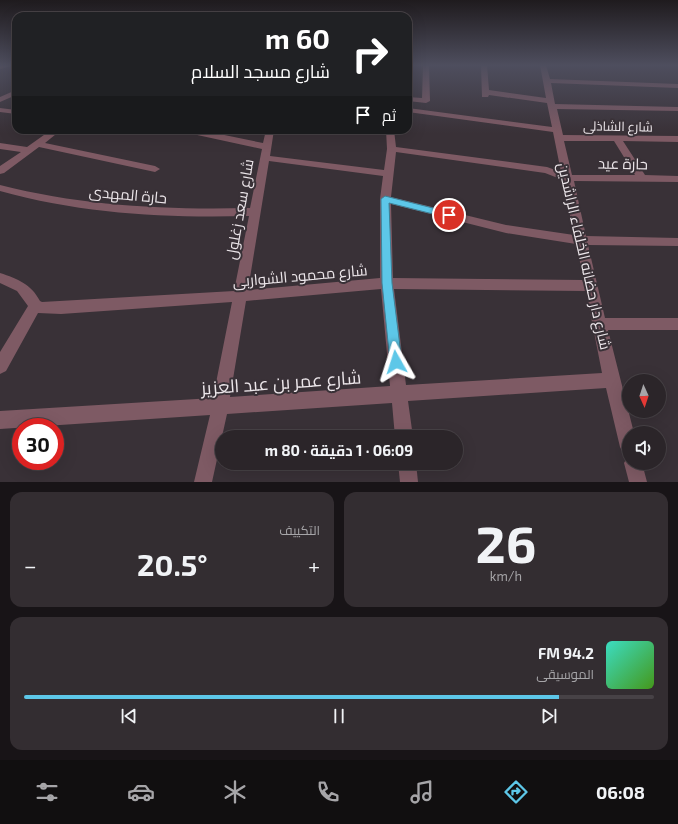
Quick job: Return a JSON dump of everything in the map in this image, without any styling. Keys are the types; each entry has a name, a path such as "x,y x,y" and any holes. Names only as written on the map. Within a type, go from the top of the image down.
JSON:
{"street":[{"path":"412,100 426,101 426,87"},
{"path":"485,87 485,93 551,104 678,109"},
{"name":"شارع دار حضانه الخلفاء الراشدين","path":"548,87 612,380 624,426"},
{"path":"0,90 12,92"},
{"path":"0,100 12,94"},
{"path":"0,110 12,112"},
{"name":"شارع الشاذلى","path":"412,111 558,134 617,139 678,139"},
{"path":"0,171 52,134"},
{"path":"222,134 266,152 388,174"},
{"name":"شارع سعد زغلول","path":"203,482 220,406 269,134"},
{"path":"390,134 392,149 385,199 387,283 403,430"},
{"path":"617,139 642,179"},
{"path":"0,146 34,147 155,169"},
{"path":"392,149 547,170 567,178"},
{"name":"حارة عيد","path":"567,178 678,179"},
{"name":"حارة المهدى","path":"0,188 60,202 121,210 187,213 255,212"},
{"path":"385,199 483,224 556,237 581,240 678,242"},
{"path":"0,278 24,289 35,306 0,366"},
{"name":"شارع محمود الشواربى","path":"35,306 42,308 61,308 240,296 387,283 592,286"},
{"path":"600,324 678,324"},
{"name":"شارع عمر بن عبد العزيز","path":"0,420 612,380"},
{"path":"408,470 409,482"},
{"path":"635,470 638,482"}],"route":[{"path":"396,362 387,283 385,199 449,215"}]}
